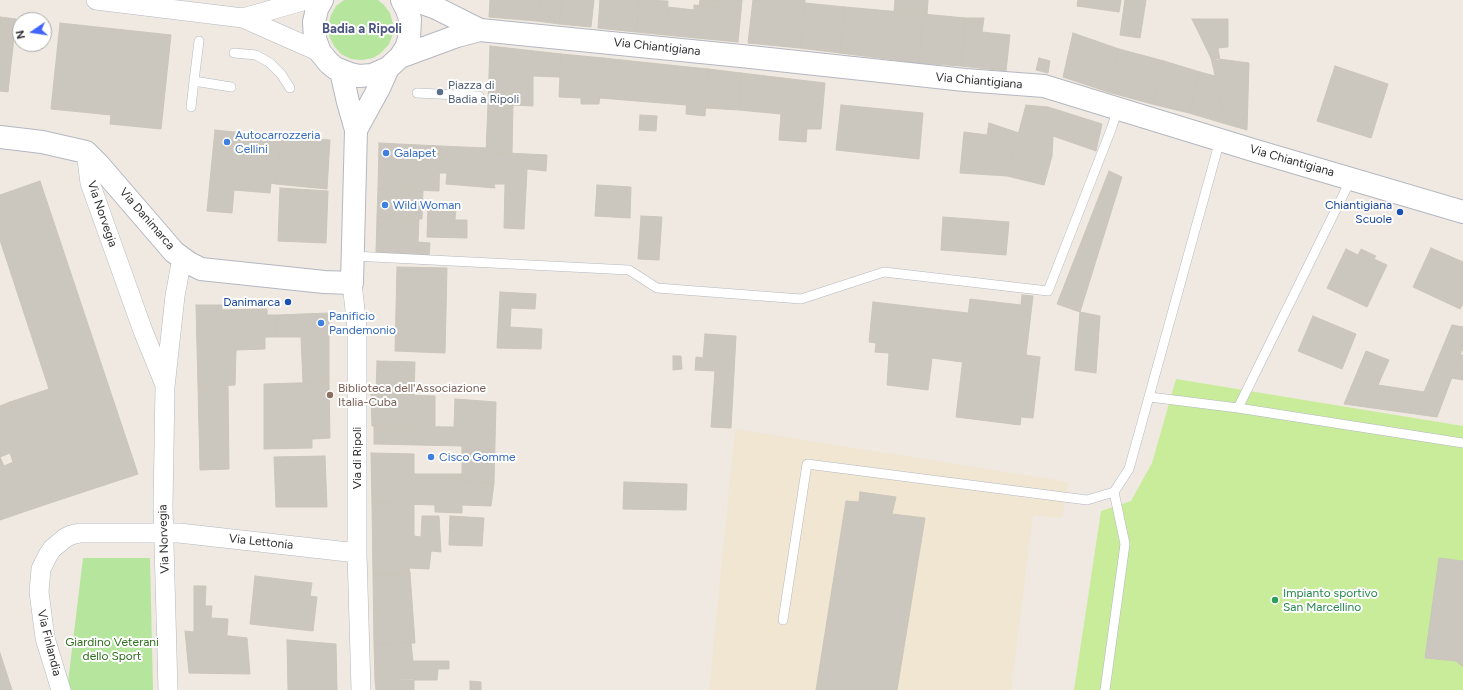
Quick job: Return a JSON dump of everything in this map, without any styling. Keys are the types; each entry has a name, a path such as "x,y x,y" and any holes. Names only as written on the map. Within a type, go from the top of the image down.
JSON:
{"street":[{"path":"96,0 243,18 320,52"},
{"path":"243,18 287,3 306,0"},
{"path":"322,0 317,9 314,22 315,39 320,52 329,63 341,71 359,76 372,75 394,63 409,39 410,19 402,0"},
{"name":"Via Chiantigiana","path":"414,0 437,4 480,30"},
{"name":"Via Chiantigiana","path":"394,63 457,36 480,30 749,56 965,80 1044,86 1463,212"},
{"name":"Via di Ripoli","path":"356,130 394,63"},
{"name":"Via di Ripoli","path":"341,71 356,130 352,283 357,328 357,552 361,690"},
{"path":"0,137 42,142 86,152"},
{"name":"Via Danimarca","path":"86,152 107,173 166,244 182,258 197,267 206,270 324,282 352,283"},
{"name":"Via Norvegia","path":"86,152 90,182 142,331 165,387"},
{"name":"Via Norvegia","path":"168,690 163,507 165,387 175,296 182,258"},
{"name":"Via Lettonia","path":"164,532 357,552"},
{"name":"Via Finlandia","path":"61,690 45,638 40,608 40,577 48,555 52,549 65,538 80,533 164,532"}],"lane":[{"path":"191,107 199,42"},
{"path":"234,53 256,55 270,63 281,74 290,88"},
{"path":"194,82 232,87"},
{"path":"417,93 478,96"},
{"path":"353,256 629,270 658,288 801,299 884,272 1048,291 1118,108"},
{"path":"783,620 807,464 1087,500 1114,492 1129,469 1220,140"},
{"path":"1238,408 1351,178"},
{"path":"1150,397 1238,408 1463,443"},
{"path":"1105,690 1125,544 1114,492"}],"shaded area":[{"path":"735,429 1068,482 1062,518 1033,515 1011,690 709,690"}],"green space":[{"path":"344,0 378,0 390,13 393,24 393,34 389,44 381,53 373,58 362,60 351,59 341,54 334,46 329,36 328,26 331,15 336,6"},
{"name":"Impianto sportivo San Marcellino","path":"1176,379 1463,426 1463,690 1074,690 1101,511 1131,501 1152,463"},
{"name":"Giardino Veterani dello Sport","path":"83,558 150,558 153,690 70,690 68,682"}],"building":[{"path":"490,0 540,0 537,21 489,17"},
{"path":"540,0 562,0 559,24 537,21"},
{"path":"562,0 594,0 591,27 559,24"},
{"path":"600,0 639,0 636,32 598,28"},
{"path":"639,0 668,1 666,35 636,32"},
{"path":"700,0 742,0 741,11 699,6"},
{"path":"753,0 805,0 800,48 748,43"},
{"path":"895,0 928,0 927,15 894,12"},
{"path":"1078,0 1121,0 1119,12 1077,6"},
{"path":"1125,0 1146,0 1140,38 1120,35"},
{"path":"805,3 845,7 840,53 800,48"},
{"path":"694,5 741,11 738,42 666,35 668,7 694,10"},
{"path":"845,7 923,14 919,63 840,53"},
{"path":"923,14 965,18 961,66 919,63"},
{"path":"0,17 12,18 12,52 8,92 0,91"},
{"path":"965,18 984,18 982,32 1010,35 1006,71 961,66"},
{"path":"1192,19 1228,19 1228,47 1218,48 1220,61 1211,58"},
{"path":"60,23 171,35 161,129 110,124 111,115 51,109"},
{"path":"1073,33 1119,49 1108,92 1063,77"},
{"path":"490,46 561,54 560,77 533,76 533,106 488,104"},
{"path":"1119,49 1164,61 1152,104 1108,92"},
{"path":"561,54 603,58 599,104 581,104 581,98 559,97"},
{"path":"603,58 688,67 686,105 600,98"},
{"path":"1039,58 1050,61 1048,73 1036,70"},
{"path":"1211,58 1249,63 1247,130 1226,124"},
{"path":"1164,61 1200,72 1189,113 1152,104"},
{"path":"1335,66 1388,84 1371,138 1317,121"},
{"path":"688,67 708,69 705,116 686,114"},
{"path":"708,69 741,73 739,110 706,108"},
{"path":"1200,72 1215,76 1226,124 1189,113"},
{"path":"741,73 825,83 821,129 807,129 806,142 779,140 781,114 739,110"},
{"path":"488,104 513,104 512,153 486,152"},
{"path":"841,105 923,113 919,159 836,150"},
{"path":"1026,105 1048,107 1102,124 1096,151 1053,136 1052,156 1044,185 1007,176"},
{"path":"640,115 657,116 656,131 639,130"},
{"path":"989,123 1019,133 1007,176 960,173 964,132 987,135"},
{"path":"215,130 281,137 276,184 271,183 270,193 234,190 232,213 207,211"},
{"path":"281,137 330,140 327,189 276,184"},
{"path":"379,143 440,146 439,191 378,189"},
{"path":"440,146 486,148 486,152 547,155 546,171 527,169 524,229 504,228 505,184 494,184 495,188 446,184 447,173 439,173"},
{"path":"1109,171 1122,177 1080,312 1057,304"},
{"path":"40,181 138,474 44,505 10,402 49,389 0,240 0,195"},
{"path":"597,185 631,187 630,218 595,216"},
{"path":"280,188 328,191 326,243 278,241"},
{"path":"378,189 423,191 422,219 377,217"},
{"path":"428,206 456,207 455,220 467,220 467,238 427,237"},
{"path":"641,216 662,217 659,260 638,259"},
{"path":"377,217 419,218 418,242 430,243 429,256 376,253"},
{"path":"943,217 1009,222 1006,255 941,250"},
{"path":"1431,248 1463,262 1463,304 1460,309 1413,287"},
{"path":"1346,249 1358,255 1361,249 1376,256 1374,259 1387,265 1367,307 1327,288"},
{"path":"397,267 447,268 445,353 395,351"},
{"path":"500,292 536,294 535,309 511,308 510,327 542,329 541,349 497,348"},
{"path":"1022,295 1033,296 1026,355 1040,357 1033,418 1021,417 1020,425 956,417 970,299 1021,305"},
{"path":"873,302 968,313 962,362 932,358 928,390 887,385 889,353 875,352 876,343 869,342"},
{"path":"196,305 222,305 222,310 267,309 267,315 277,315 277,337 265,337 265,349 236,350 235,385 198,387"},
{"path":"1080,312 1100,316 1096,373 1075,370"},
{"path":"329,313 329,382 303,383 301,337 277,337 277,315"},
{"path":"1313,316 1356,334 1342,369 1298,351"},
{"path":"1452,325 1463,327 1463,348 1437,417 1344,404 1366,351 1389,360 1378,385 1424,392"},
{"path":"705,334 736,336 731,428 711,427 715,371 695,370 696,357 703,358"},
{"path":"1460,355 1463,355 1463,380 1452,378"},
{"path":"673,356 681,356 682,369 673,370"},
{"path":"377,361 415,362 414,395 376,394"},
{"path":"329,382 330,438 312,439 312,448 264,449 264,384"},
{"path":"228,385 229,469 200,470 198,387"},
{"path":"371,394 435,396 435,426 372,426"},
{"path":"455,399 496,402 494,483 462,482 462,446 374,444 374,426 454,427"},
{"path":"10,402 44,505 0,520 0,406","holes":["10,453 13,462 4,466 0,457"]},
{"path":"371,453 414,454 414,474 462,474 462,482 494,483 491,506 462,505 462,513 435,512 435,505 372,503"},
{"path":"325,456 327,507 276,507 274,457"},
{"path":"624,482 687,484 686,510 623,509"},
{"path":"860,492 896,497 892,514 925,518 897,690 816,690 846,501 859,502"},
{"path":"372,503 414,504 414,536 421,537 422,516 439,516 441,552 431,551 429,569 409,568 410,573 373,576"},
{"path":"450,516 484,518 482,546 449,545"},
{"path":"1439,558 1463,561 1463,667 1456,661 1425,658"},
{"path":"410,573 415,643 374,644 373,576"},
{"path":"255,576 312,583 310,596 317,597 313,631 250,624"},
{"path":"194,586 206,586 205,606 212,606 211,618 228,619 227,635 194,632"},
{"path":"185,631 247,638 250,674 189,673"},
{"path":"287,640 336,644 337,690 288,690"},
{"path":"411,643 413,661 449,661 449,669 438,669 437,680 375,680 374,644"},
{"path":"0,653 12,690 0,690"},
{"path":"414,679 414,690 376,690 375,680"},
{"path":"470,681 481,682 481,690 470,690"}],"place":[{"name":"Piazza di Badia a Ripoli","path":"440,92"},
{"name":"Autocarrozzeria Cellini","path":"227,142"},
{"name":"Galapet","path":"386,153"},
{"name":"Wild Woman","path":"385,205"},
{"name":"Chiantigiana Scuole","path":"1400,212"},
{"name":"Danimarca","path":"288,302"},
{"name":"Panificio Pandemonio","path":"321,323"},
{"name":"Biblioteca dell'Associazione Italia-Cuba","path":"330,395"},
{"name":"Cisco Gomme","path":"431,457"},
{"name":"Impianto sportivo San Marcellino","path":"1275,600"}],"district":[{"name":"Badia a Ripoli","path":"362,29"}]}
